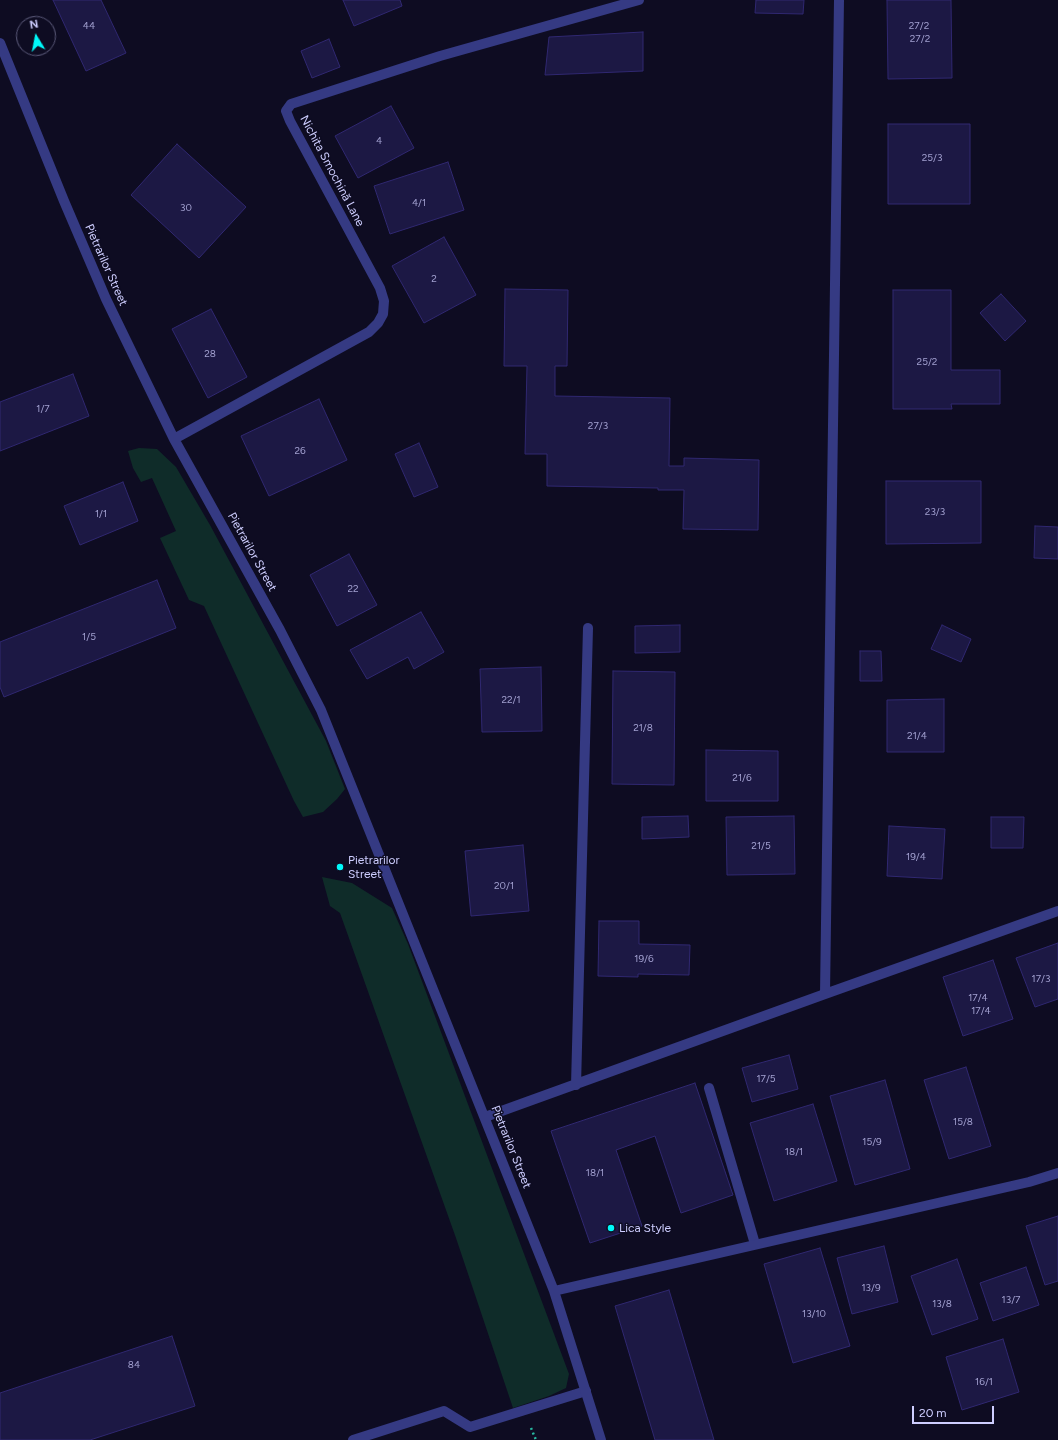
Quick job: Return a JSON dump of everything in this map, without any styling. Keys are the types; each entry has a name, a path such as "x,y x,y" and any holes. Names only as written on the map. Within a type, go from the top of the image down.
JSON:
{"street":[{"name":"Nichita Smochină Lane","path":"174,440 369,332 378,323 383,314 384,301 380,288 290,121 286,111 291,104 440,56 639,0"},
{"path":"825,994 839,0"},
{"name":"Pietrarilor Street","path":"0,43 106,300 174,440 280,630 322,710 554,1291 601,1440"},
{"path":"576,1085 588,628"},
{"path":"485,1117 1058,911"},
{"path":"709,1088 755,1244"},
{"path":"554,1291 1022,1183 1058,1173"},
{"path":"354,1440 444,1411 470,1427 586,1391"}],"green space":[{"path":"139,448 157,449 176,467 210,525 326,741 345,789 323,812 303,817 294,801 204,606 189,600 160,538 176,531 152,478 141,482 133,468 128,451"},
{"path":"322,877 352,883 392,908 408,944 569,1374 566,1388 549,1396 513,1408 456,1238 340,913 330,906"}],"building":[{"path":"53,0 101,0 126,53 86,71"},
{"path":"343,0 400,0 402,6 354,26"},
{"path":"756,0 804,0 803,14 755,13"},
{"path":"887,0 951,0 952,78 888,79"},
{"path":"643,32 643,71 545,75 549,37"},
{"path":"329,39 340,67 312,78 301,51"},
{"path":"391,106 414,148 358,178 335,136"},
{"path":"888,124 970,124 970,204 888,204"},
{"path":"177,144 246,207 199,258 131,195"},
{"path":"448,162 464,210 390,234 374,186"},
{"path":"444,237 476,295 424,323 392,266"},
{"path":"505,289 568,290 567,366 555,366 555,396 670,398 669,466 684,466 684,458 759,460 758,530 683,529 684,490 658,490 658,488 547,486 547,454 525,454 527,366 504,366"},
{"path":"893,290 951,290 951,370 1000,370 1000,404 951,404 952,409 893,409"},
{"path":"1001,294 1026,321 1005,341 980,313"},
{"path":"211,309 247,377 208,398 172,329"},
{"path":"73,374 89,416 0,451 0,402"},
{"path":"319,399 347,460 269,496 241,436"},
{"path":"419,443 438,487 414,497 395,454"},
{"path":"886,481 981,481 981,543 886,544"},
{"path":"123,482 138,521 80,545 64,506"},
{"path":"1035,526 1058,527 1058,559 1034,558"},
{"path":"349,554 377,605 337,626 310,575"},
{"path":"157,580 176,628 4,697 0,687 0,642"},
{"path":"421,612 444,652 414,669 408,657 367,679 350,650"},
{"path":"680,625 680,652 635,653 635,626"},
{"path":"942,625 971,639 961,662 931,649"},
{"path":"860,651 881,651 882,681 860,681"},
{"path":"541,667 542,731 482,732 480,669"},
{"path":"613,671 675,672 674,785 612,784"},
{"path":"944,699 944,752 887,752 887,700"},
{"path":"706,750 778,751 778,801 706,801"},
{"path":"688,816 689,837 642,839 642,817"},
{"path":"794,816 795,874 727,875 726,817"},
{"path":"991,817 1024,817 1023,848 991,848"},
{"path":"889,826 945,829 942,879 887,876"},
{"path":"523,845 529,911 471,916 465,851"},
{"path":"599,921 639,921 639,944 690,945 689,975 638,974 638,977 598,976"},
{"path":"1058,943 1058,999 1035,1007 1016,958"},
{"path":"993,960 1013,1019 963,1036 943,977"},
{"path":"789,1055 798,1089 752,1102 742,1068"},
{"path":"966,1067 991,1146 949,1159 924,1080"},
{"path":"885,1080 910,1169 855,1185 830,1096"},
{"path":"695,1083 733,1195 681,1213 655,1136 616,1150 642,1226 590,1243 551,1131"},
{"path":"813,1104 837,1181 774,1201 750,1123"},
{"path":"1058,1216 1058,1281 1045,1285 1026,1226"},
{"path":"884,1246 898,1302 852,1314 837,1258"},
{"path":"820,1248 850,1346 793,1363 764,1264"},
{"path":"957,1259 978,1319 932,1335 911,1276"},
{"path":"1026,1267 1039,1305 993,1321 980,1283"},
{"path":"669,1290 714,1440 655,1440 615,1306"},
{"path":"172,1336 195,1406 90,1440 0,1440 0,1393"},
{"path":"1003,1339 1019,1392 962,1410 946,1357"}],"place":[{"name":"Pietrarilor Street","path":"340,867"},
{"name":"Lica Style","path":"611,1228"}]}
